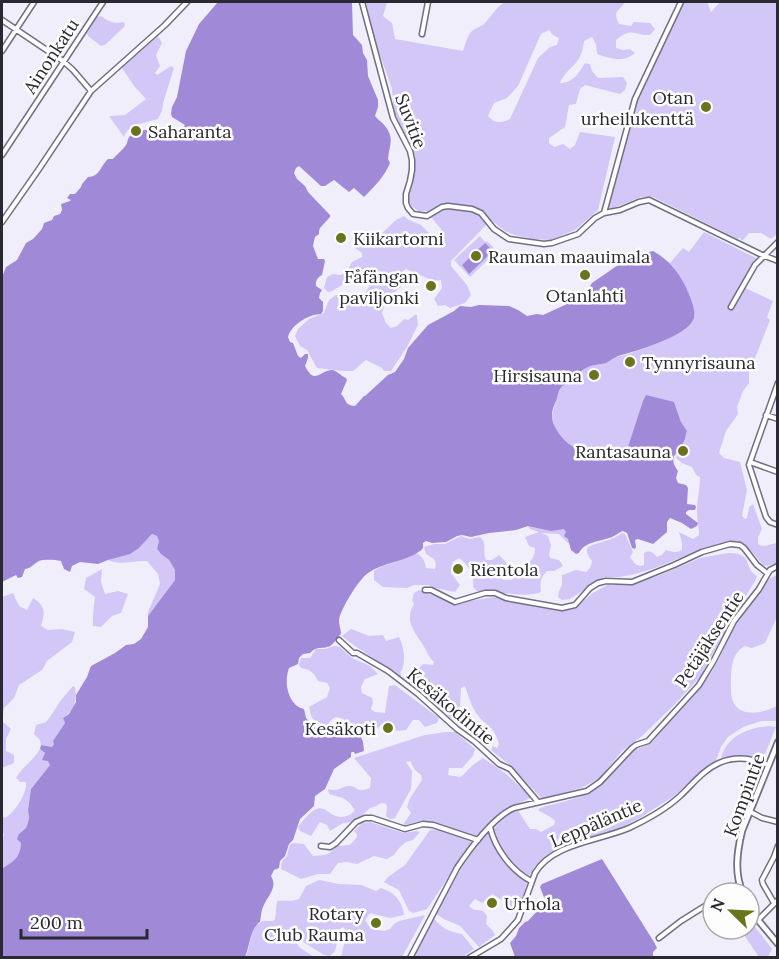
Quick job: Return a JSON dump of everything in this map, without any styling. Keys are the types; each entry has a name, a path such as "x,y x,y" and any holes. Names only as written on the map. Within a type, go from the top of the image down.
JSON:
{"street":[{"path":"2,51 34,2"},
{"name":"Ainonkatu","path":"2,155 103,2"},
{"path":"2,222 91,91 165,25 187,2"},
{"name":"Suvitie","path":"362,2 393,118 410,151 412,170 405,198 413,214 423,217 448,206 472,209 481,213 494,229 509,239 544,244 578,234 604,213"},
{"path":"422,34 428,2"},
{"path":"681,2 635,99 604,213 620,210 639,201 649,201 777,261"},
{"path":"2,20 63,61 91,91"},
{"path":"731,308 755,265 777,242"},
{"path":"777,383 750,462 766,517 777,525"},
{"path":"766,415 777,419"},
{"path":"750,462 777,472"},
{"path":"425,590 431,590 455,602 485,593 495,593 567,608 575,605 590,588 598,583 632,582 702,552 730,544 744,548 767,573"},
{"name":"Petäjäksentie","path":"410,957 457,868 490,826 506,811 587,791 600,782 632,748 648,741 699,685 734,621 759,589 767,573 777,566"},
{"name":"Kesäkodintie","path":"339,640 353,653 357,653 388,671 418,694 499,764 510,769 538,802"},
{"name":"Kompintie","path":"739,881 737,869 740,842 749,811 777,742"},
{"name":"Leppäläntie","path":"469,957 501,939 514,926 522,913 531,881 539,866 548,858 644,820 675,801 705,772 718,763 742,758 768,765"},
{"path":"749,811 777,822"},
{"path":"321,846 330,847 356,822 365,818 372,818 405,829 423,824 433,825 478,840"},
{"path":"490,826 493,839 510,864 531,881"},
{"path":"761,917 776,902 762,879 774,857 777,846"},
{"path":"659,938 701,908"},
{"path":"761,924 777,944"}],"shaded area":[{"path":"218,2 352,2 353,35 362,45 367,60 368,76 378,100 375,116 390,134 388,159 390,163 382,177 364,197 354,188 349,192 334,180 321,186 299,166 294,173 330,215 315,237 313,246 318,259 325,261 322,275 317,279 316,284 322,290 319,298 323,302 323,311 321,314 301,321 288,337 298,356 301,358 308,354 305,366 309,372 318,376 332,370 346,378 341,394 347,403 355,406 388,375 395,372 408,348 428,325 460,306 509,306 527,316 543,315 567,304 575,303 592,283 621,263 653,251 670,263 682,280 693,305 694,318 689,325 672,337 581,371 560,389 552,418 561,436 575,448 592,453 611,452 628,447 646,395 674,402 687,431 673,458 678,471 676,478 678,483 688,488 687,504 696,507 695,510 689,510 686,514 698,523 691,529 670,518 667,522 667,532 653,544 638,539 635,540 635,549 632,548 627,533 623,531 588,544 576,554 571,550 568,539 564,536 566,532 564,529 551,531 528,526 471,537 462,535 446,542 426,541 422,549 414,555 368,573 355,588 343,609 339,620 341,634 330,646 303,654 298,664 289,668 287,677 288,692 292,700 304,709 306,718 316,729 328,730 340,724 357,728 364,751 355,754 352,752 351,757 334,769 325,789 315,796 314,806 300,819 293,840 280,861 279,868 274,870 271,876 273,888 262,909 260,922 252,933 245,957 2,957 2,869 19,853 21,843 17,839 26,828 29,819 31,789 50,765 48,761 42,760 45,753 40,749 41,745 52,747 54,744 53,741 65,723 63,718 69,714 76,702 76,695 91,666 126,645 134,644 141,639 148,627 148,616 175,580 175,570 169,560 157,549 159,541 157,536 152,534 130,554 98,564 80,562 72,566 70,572 64,569 61,561 41,560 25,569 22,577 18,578 16,575 2,582 2,277 6,267 17,260 26,243 42,229 44,223 60,214 61,204 71,200 67,198 70,194 75,194 88,177 98,173 108,159 113,159 125,147 130,136 155,128 181,130 185,125 171,114 177,97 186,51 199,24"},
{"path":"365,2 387,2 383,16 392,23 395,39 463,51 471,32 484,24 505,2 625,2 616,14 619,24 631,26 634,22 650,23 655,29 650,35 626,33 616,40 616,48 630,49 635,53 622,59 612,59 597,54 596,44 592,37 584,41 581,56 560,83 572,79 585,63 590,64 598,78 623,77 627,83 625,90 620,94 585,85 580,89 576,104 569,105 565,127 549,138 549,143 554,147 563,144 570,149 575,145 580,132 615,137 598,210 575,230 551,240 515,235 505,231 491,220 451,261 451,266 467,285 471,295 465,303 450,308 445,305 438,306 434,299 442,288 441,280 434,281 406,269 398,275 401,287 387,298 382,313 386,323 391,328 404,319 408,320 417,315 418,325 391,371 384,371 366,360 353,371 317,368 307,350 300,346 295,336 298,329 309,319 324,313 329,300 336,295 341,296 345,302 358,302 368,289 374,274 369,270 363,273 360,281 356,282 354,278 328,292 324,288 327,277 346,273 352,262 362,257 362,253 354,247 362,231 367,230 379,236 396,220 404,216 421,225 434,236 442,235 441,229 426,211 420,212 411,206 408,200 415,156 394,113 392,89 371,29","holes":["549,30 559,38 557,45 550,47 538,58 510,119 498,122 491,119 488,116 494,103 507,98 518,86 541,34"]},
{"name":"Otan urheilukenttä","path":"683,2 707,2 711,12 720,2 777,2 778,233 771,239 761,233 749,233 743,240 740,237 738,239 653,197 641,197 611,209 609,207 639,93"},
{"path":"101,16 112,22 124,22 125,26 101,46 87,33 97,17"},
{"path":"158,36 162,43 156,55 160,66 155,73 157,75 171,66 174,68 162,111 158,119 134,126 126,132 124,137 109,116 125,115 146,99 122,68"},
{"path":"704,232 760,260 743,287 773,301 767,317 770,320 749,373 749,383 737,407 738,414 726,431 719,453 724,458 740,462 747,490 742,516 747,518 749,507 753,504 762,529 758,537 758,544 765,546 777,543 777,563 763,565 744,546 733,541 704,548 635,574 604,577 570,599 562,600 558,597 562,575 576,570 586,572 591,566 592,561 587,553 588,547 622,533 625,534 633,552 630,557 635,564 640,566 644,565 644,553 646,552 651,552 657,557 666,550 678,552 682,550 679,532 693,539 699,535 697,511 700,477 696,475 692,467 676,458 675,454 687,431 674,402 628,448 609,452 594,453 575,448 565,441 556,429 552,416 561,386 568,383 581,370 666,340 695,316 687,289 673,266 669,264 683,248 689,252"},
{"name":"Rauman maauimala","path":"480,236 497,251 470,277 454,260"},
{"path":"485,243 493,251 469,274 462,265"},
{"path":"560,525 567,531 570,542 568,543 559,534 541,533 548,536 551,545 550,558 559,560 563,566 554,571 547,571 541,581 541,592 526,595 477,591 473,587 470,571 459,558 453,562 451,573 460,585 455,592 428,585 414,585 407,588 383,587 374,580 374,571 378,568 416,553 423,559 426,568 435,569 434,559 426,554 424,547 445,544 461,536 469,539 480,537 484,542 486,560 492,560 499,555 508,566 499,575 503,580 511,580 526,572 526,565 534,555 535,548 529,546 525,537 539,532 528,526"},
{"path":"152,534 157,536 159,541 157,549 169,560 175,570 175,580 148,616 160,584 158,574 147,561 122,563 108,560 139,548"},
{"path":"728,553 742,555 757,576 700,677 642,736 622,751 600,778 581,788 542,799 511,766 491,750 493,746 497,748 499,744 497,738 476,713 465,686 461,688 460,708 465,721 465,729 342,636 351,629 369,636 383,635 386,641 399,637 404,656 401,677 413,675 423,664 433,665 434,662 410,621 414,593 419,590 457,605 494,597 558,610 575,608 607,585 624,585 658,576 700,558"},
{"path":"102,569 101,582 105,594 118,591 128,594 121,613 112,616 101,627 93,626 95,597 84,589 86,578"},
{"path":"777,575 777,617 765,643 752,648 745,646 734,657 731,684 732,699 740,710 752,713 777,706 777,721 761,721 743,727 728,737 716,761 674,796 638,819 620,828 574,842 551,852 535,866 529,876 517,867 501,847 494,825 517,809 530,829 541,832 554,825 555,821 538,810 540,808 592,791 616,770 631,751 652,742 675,713 706,681 738,620 760,589"},
{"path":"13,593 19,606 27,610 33,598 40,604 44,614 41,626 48,630 62,629 75,632 72,642 47,661 42,670 19,685 14,698 4,708 2,721 2,597"},
{"path":"340,647 352,658 370,666 378,674 365,679 361,687 362,693 372,698 371,709 375,712 385,713 389,686 395,685 439,718 437,723 425,727 419,720 413,720 406,730 396,731 395,727 388,723 366,733 365,727 340,718 332,719 327,726 314,720 309,707 327,697 330,688 327,683 318,681 315,675 299,665 301,658 310,658 316,649"},
{"path":"73,686 76,692 74,705 63,718 65,723 54,744 52,747 41,745 40,740 34,734 36,725 46,722"},
{"path":"2,721 11,729 6,739 6,751 14,755 14,763 2,768"},
{"path":"769,726 776,727 761,759 732,756 721,759 733,739 746,731"},
{"path":"455,732 475,749 473,756 462,768 449,768 448,775 460,777 483,758 505,773 531,797 501,812 475,837 428,821 404,825 411,813 407,807 410,798 422,780 421,775 410,761 406,762 412,771 411,789 395,818 390,819 386,816 386,804 381,803 370,808 358,819 343,823 330,831 327,825 320,822 311,836 300,831 298,827 307,816 320,808 339,817 347,816 355,811 343,798 329,794 328,789 336,790 346,786 359,790 370,788 371,778 354,758 425,735"},
{"path":"40,749 45,753 50,765 31,789 29,819 26,828 19,834 20,851 12,862 2,869 4,834 2,816 5,818 13,812 20,802 25,792 26,782 20,782 16,778"},
{"path":"370,822 404,833 420,832 387,859 374,856 357,864 338,863 330,874 318,874 301,879 281,869 290,844 304,844 313,856 326,854 336,846 350,845 357,837 354,831 362,823"},
{"path":"437,829 473,842 427,909 413,913 409,911 399,890 384,882 405,865 430,830"},
{"path":"489,831 503,860 527,882 520,908 517,911 507,901 492,894 482,903 475,899 469,906 474,910 483,911 487,916 486,924 495,935 479,947 460,926 436,914 460,871"},
{"path":"602,859 654,942 657,948 653,952 653,957 515,957 510,943 519,928 540,908 547,905 540,887 542,884"},
{"path":"319,880 361,885 376,891 381,888 393,894 399,901 404,915 390,918 370,913 365,920 371,929 384,931 399,921 425,915 402,957 341,957 347,932 343,927 340,929 335,951 330,956 324,955 300,940 296,941 299,947 314,957 246,957 256,925 262,921 275,919 277,901 299,899 306,886"},
{"path":"434,918 446,929 462,934 474,949 463,957 412,958"},
{"path":"761,935 772,949 768,957 759,957 748,941 761,941"}],"place":[{"name":"Otan urheilukenttä","path":"706,107"},
{"name":"Saharanta","path":"136,131"},
{"name":"Kiikartorni","path":"341,238"},
{"name":"Rauman maauimala","path":"476,256"},
{"name":"Otanlahti","path":"585,275"},
{"name":"Fåfängan paviljonki","path":"431,286"},
{"name":"Tynnyrisauna","path":"630,362"},
{"name":"Hirsisauna","path":"594,375"},
{"name":"Rantasauna","path":"683,451"},
{"name":"Rientola","path":"458,569"},
{"name":"Kesäkoti","path":"388,728"},
{"name":"Urhola","path":"492,903"},
{"name":"Rotary Club Rauma","path":"376,923"}]}
